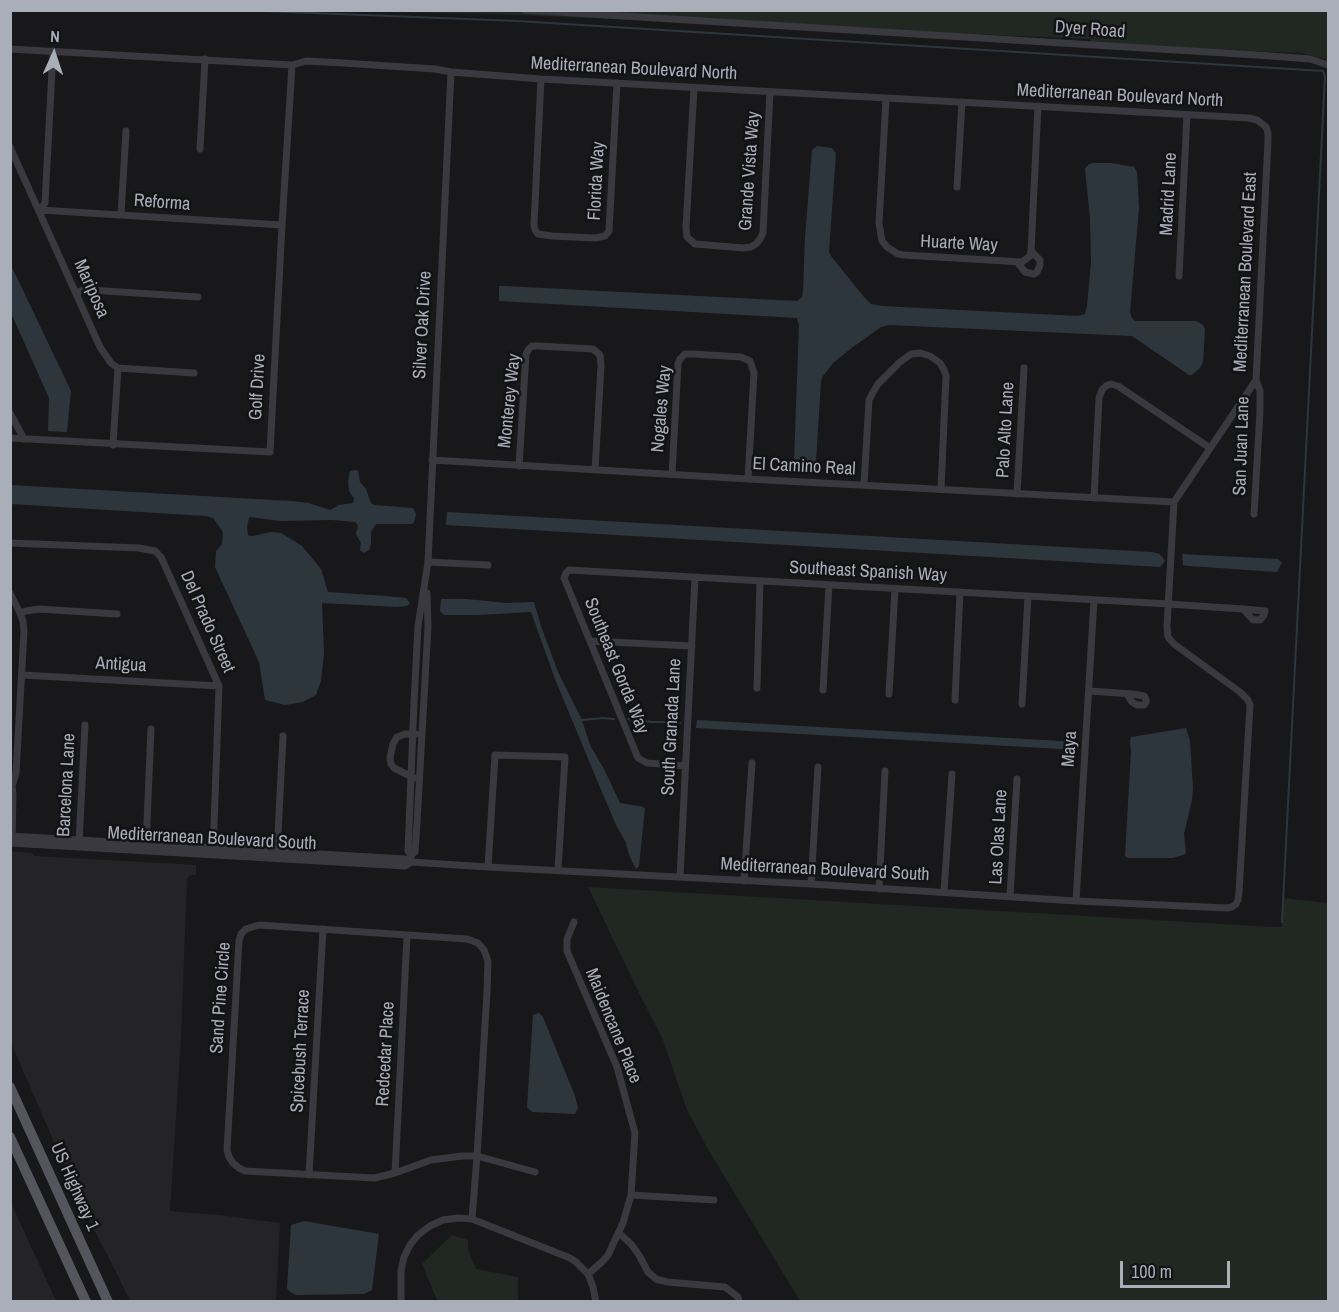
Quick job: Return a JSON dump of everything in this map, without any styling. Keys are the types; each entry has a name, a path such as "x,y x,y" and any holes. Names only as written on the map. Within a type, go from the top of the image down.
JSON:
{"main road":[{"name":"US Highway 1","path":"10,1087 108,1302"},
{"name":"US Highway 1","path":"10,1137 86,1302"}],"street":[{"name":"Dyer Road","path":"525,10 1257,55 1311,59 1329,65"},
{"name":"Mediterranean Boulevard North","path":"10,49 292,64 343,63 541,79 1257,120"},
{"path":"40,210 45,203 53,51"},
{"path":"200,149 206,59"},
{"name":"Golf Drive","path":"10,438 270,453 292,64"},
{"name":"Silver Oak Drive","path":"411,858 415,852 416,778 413,734 418,626 428,562 451,72"},
{"name":"Florida Way","path":"541,79 534,224 538,234 552,236 595,238 605,236 609,231 617,83"},
{"name":"Grande Vista Way","path":"694,88 687,237 695,244 744,248 756,244 763,233 770,92"},
{"name":"Huarte Way","path":"886,99 879,223 882,241 887,247 904,255 1017,262 1026,260 1031,251"},
{"path":"957,187 962,102"},
{"path":"1017,262 1025,272 1034,274 1040,265 1040,260 1031,251 1038,106"},
{"name":"Madrid Lane","path":"1179,276 1188,115"},
{"name":"Mediterranean Boulevard East","path":"1174,502 1256,380 1268,141 1266,127 1257,120"},
{"path":"121,215 126,131"},
{"name":"Mariposa","path":"10,147 100,347 111,363 118,368"},
{"name":"Reforma","path":"40,210 282,225"},
{"path":"76,293 90,290 198,297"},
{"name":"Monterey Way","path":"519,466 526,354 532,346 547,346 593,349 600,355 595,470"},
{"path":"864,485 869,400 878,384 900,362 911,354 920,353 940,363 946,376 941,489"},
{"name":"Nogales Way","path":"672,474 680,359 685,354 741,357 750,361 754,373 748,479"},
{"path":"113,445 118,368 194,373"},
{"name":"Palo Alto Lane","path":"1017,494 1024,368"},
{"name":"San Juan Lane","path":"1254,514 1260,412 1260,391 1256,380"},
{"path":"1094,498 1099,398 1102,390 1110,381 1210,448"},
{"path":"11,415 24,440"},
{"name":"El Camino Real","path":"432,460 1174,502"},
{"path":"1169,604 1174,502"},
{"name":"Del Prado Street","path":"10,543 139,548 155,551 160,557 219,686 213,851"},
{"path":"428,562 488,565"},
{"name":"Southeast Spanish Way","path":"562,571 1243,609"},
{"name":"Southeast Gorda Way","path":"562,571 638,758 647,763 685,766"},
{"name":"South Granada Lane","path":"680,877 695,577"},
{"name":"Silver Oak Drive","path":"416,778 422,734 428,627 426,579"},
{"path":"756,688 760,581"},
{"path":"823,690 830,585"},
{"path":"889,694 895,589"},
{"path":"955,700 960,592"},
{"path":"10,593 23,621 24,631 16,773 11,789 11,840"},
{"path":"1022,704 1028,596"},
{"name":"Maya","path":"1076,901 1094,600"},
{"name":"Mediterranean Boulevard South","path":"11,840 277,855 411,858 488,867 1227,908 1236,904 1239,892 1250,705 1246,696 1171,641 1168,637 1167,626 1169,604"},
{"path":"20,613 39,609 117,614"},
{"path":"590,641 692,646"},
{"name":"Antigua","path":"22,675 219,686"},
{"path":"1089,691 1126,694"},
{"name":"Barcelona Lane","path":"79,843 85,725"},
{"path":"146,847 151,729"},
{"path":"416,778 394,768 390,758 397,737 405,734 422,734"},
{"path":"277,855 284,736"},
{"path":"488,867 495,755 565,758 558,870"},
{"path":"744,881 752,763"},
{"path":"811,884 819,767"},
{"path":"879,889 885,771"},
{"path":"944,892 952,774"},
{"name":"Las Olas Lane","path":"1010,896 1017,779"},
{"name":"Maidencane Place","path":"574,922 567,939 567,951 616,1067 634,1133 631,1195 608,1255 588,1274"},
{"name":"Sand Pine Circle","path":"472,1218 477,1156 488,961 484,950 478,943 466,939 322,929 259,925 246,929 241,934 227,1150 233,1163 245,1171 374,1178 441,1158 477,1156"},
{"name":"Spicebush Terrace","path":"309,1175 322,929"},
{"name":"Redcedar Place","path":"395,1173 407,936"},
{"path":"477,1156 535,1172"},
{"path":"631,1195 714,1200"},
{"path":"403,1302 401,1270 410,1245 418,1234 430,1226 443,1220 458,1218 472,1218 562,1254 576,1262 588,1274 596,1302"},
{"path":"618,1233 632,1244 648,1272 656,1279 724,1287 738,1297 739,1302"}],"shaded area":[{"path":"1328,10 1328,60 1301,53 1091,44 1090,39 494,14 312,11"},
{"path":"817,146 832,148 836,153 829,252 864,297 871,304 882,306 1078,316 1085,314 1091,262 1090,218 1085,169 1089,164 1095,163 1134,167 1137,172 1139,207 1130,313 1135,321 1196,321 1203,325 1205,329 1203,362 1200,368 1189,375 1132,336 889,325 881,327 853,347 833,363 823,376 816,462 813,465 805,465 798,464 794,460 799,325 797,318 499,301 499,286 797,301 802,297 803,292 812,150"},
{"path":"10,263 71,391 67,432 48,431 49,398 11,313"},
{"path":"356,470 371,503 413,508 416,514 414,522 412,524 376,524 371,532 369,550 364,553 360,550 361,543 356,534 358,525 355,522 280,521 250,517 247,527 248,535 281,533 302,546 321,569 328,592 406,598 410,603 407,606 396,607 322,603 324,653 321,681 316,695 303,702 285,705 265,700 259,662 215,567 216,551 222,544 223,532 213,518 11,504 11,485 291,501 309,503 330,510 339,505 353,503 354,499 349,491 348,482 350,471"},
{"path":"447,512 1152,552 1160,554 1165,561 1160,567 446,525"},
{"path":"1182,554 1278,559 1282,563 1277,572 1189,566 1183,565"},
{"path":"441,599 506,603 534,602 558,672 582,720 590,745 620,803 645,808 639,866 636,869 555,679 531,612 444,615 440,611"},
{"path":"697,720 1078,742 1078,750 696,728"},
{"path":"1186,728 1190,741 1193,788 1184,834 1186,853 1172,858 1128,858 1125,856 1131,737"},
{"path":"11,851 32,853 34,856 196,865 196,875 190,875 187,879 181,1038 170,1211 280,1223 276,1301 130,1301 81,1204 11,1043"},
{"path":"588,887 1274,927 1282,927 1284,898 1328,903 1328,1301 800,1301 709,1151 687,1110 663,1040"},
{"path":"539,1013 543,1017 575,1096 578,1108 575,1114 532,1112 527,1107 533,1015"},
{"path":"11,1203 56,1301 11,1301"},
{"path":"304,1221 379,1234 372,1290 364,1294 296,1295 289,1291 287,1288 291,1225"},
{"path":"452,1235 468,1240 468,1249 476,1269 518,1277 518,1301 438,1302 422,1264"}],"waterway":[{"path":"237,10 517,21 1323,71 1325,76 1282,922"},
{"path":"582,720 614,719"},
{"path":"628,719 680,723"}]}
